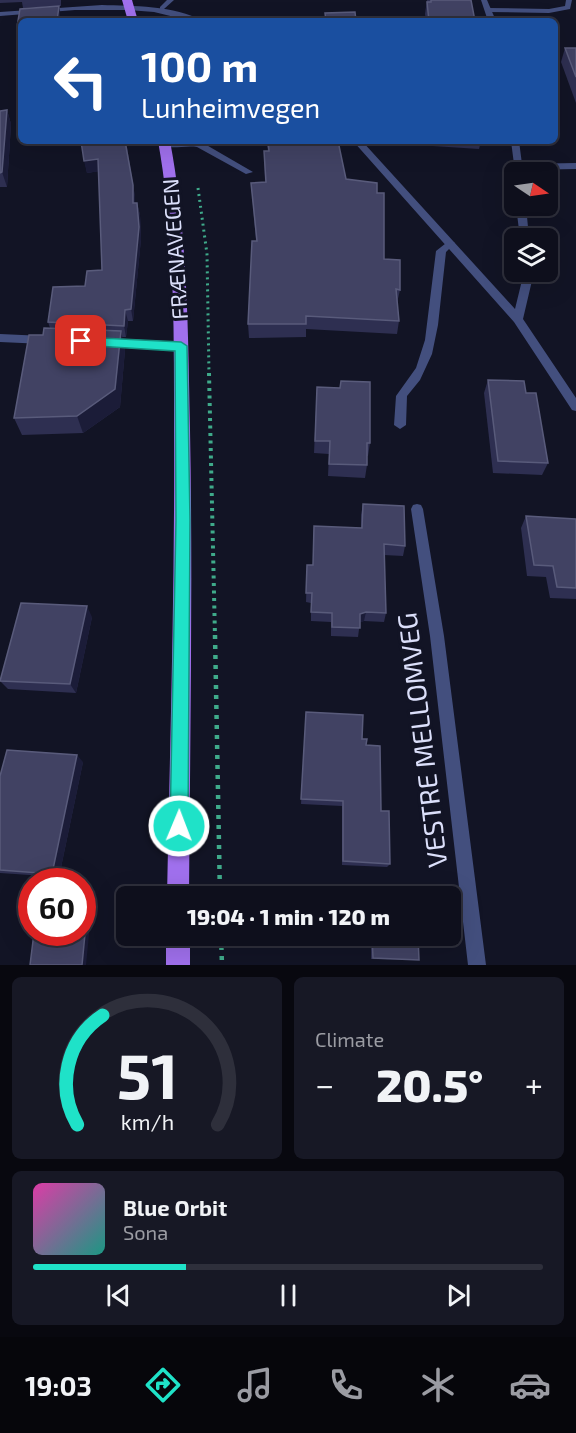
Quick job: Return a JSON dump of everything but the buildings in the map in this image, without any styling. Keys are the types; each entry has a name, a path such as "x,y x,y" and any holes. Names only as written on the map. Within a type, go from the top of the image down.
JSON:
{"main road":[{"path":"127,1 132,18"},
{"name":"FRÆNAVEGEN","path":"165,144 174,196 181,346 183,531 178,886"},
{"path":"178,946 178,965"}],"street":[{"path":"162,8 171,0"},
{"path":"484,0 491,18"},
{"path":"488,10 556,10 568,8 569,0"},
{"path":"0,14 127,1 186,14 193,18"},
{"path":"195,144 249,172"},
{"path":"360,144 518,320 576,407"},
{"path":"515,144 518,162"},
{"path":"558,167 576,166"},
{"path":"400,425 398,404 401,392 420,370 432,342 437,266 441,250 450,243"},
{"path":"518,320 527,282"},
{"path":"0,338 59,340"},
{"path":"93,342 181,346"},
{"name":"VESTRE MELLOMVEG","path":"417,509 437,636 477,965"}],"path":[{"path":"190,144 207,254 220,886"},
{"path":"221,946 222,965"}],"route":[{"path":"81,341 181,346 183,520 179,826"}]}
